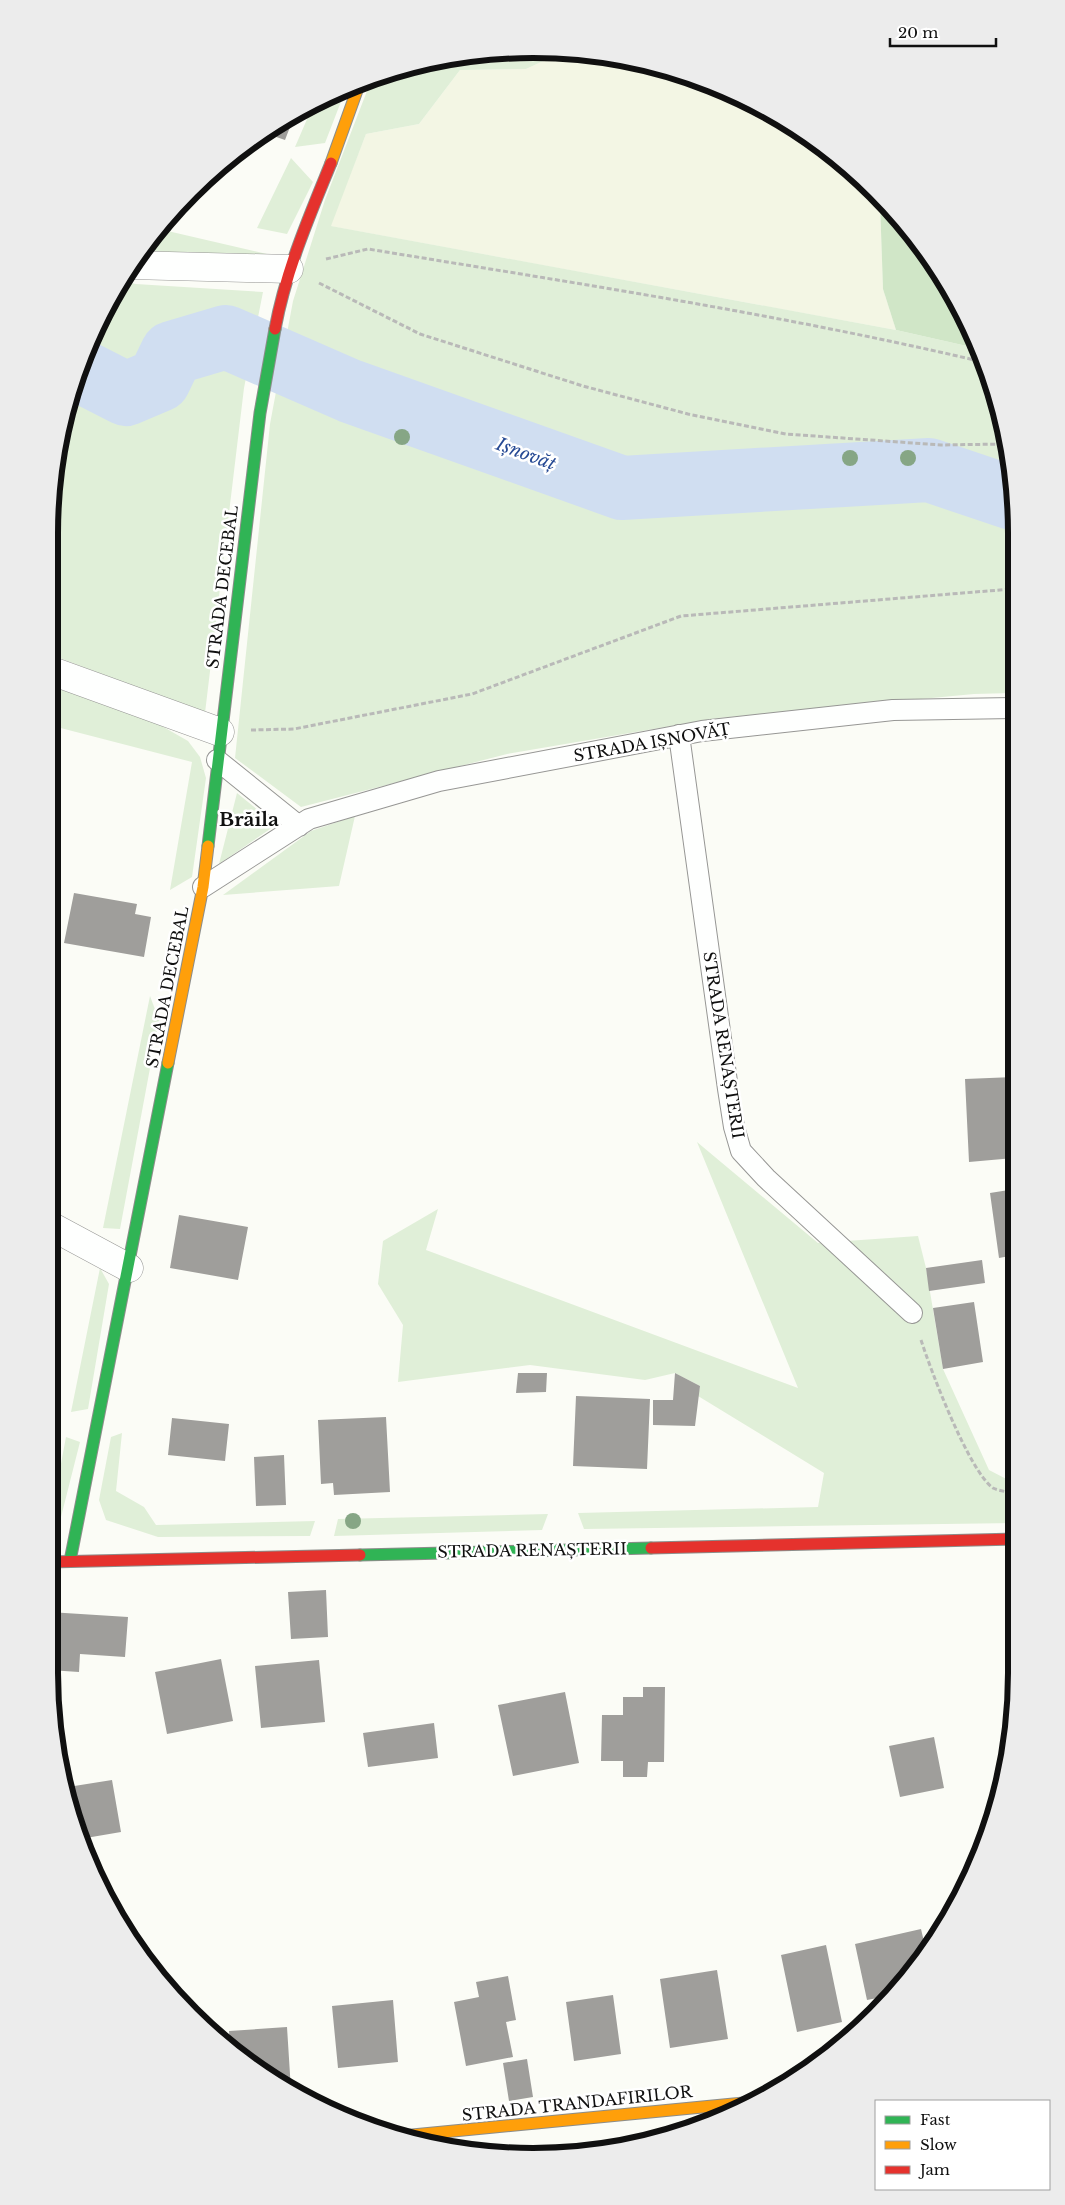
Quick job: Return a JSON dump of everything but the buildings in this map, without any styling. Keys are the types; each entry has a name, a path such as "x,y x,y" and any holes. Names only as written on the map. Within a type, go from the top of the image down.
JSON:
{"street":[{"path":"140,266 285,280 356,92"},
{"name":"STRADA DECEBAL","path":"70,1561 79,1505 129,1268 203,887 216,760 260,413 285,280"},
{"path":"58,673 220,732"},
{"path":"58,1229 129,1268"},
{"name":"STRADA RENAȘTERII","path":"58,1562 1008,1539"},
{"name":"STRADA TRANDAFIRILOR","path":"423,2134 730,2104"}],"lane":[{"name":"STRADA IȘNOVĂȚ","path":"203,887 309,819 439,781 702,731 893,710 1008,708"},
{"name":"STRADA RENAȘTERII","path":"679,735 728,1089 734,1127 741,1151 766,1178 912,1313"},
{"path":"216,760 299,826"}],"path":[{"path":"285,280 368,249 726,309 889,340 974,360"},
{"path":"285,280 420,334 583,386 688,414 786,434 941,445 999,444"},
{"path":"220,732 294,729 472,694 681,616 1008,589"},
{"path":"912,1313 930,1368 975,1468 994,1488 1008,1492"}],"green space":[{"path":"501,59 549,59 526,69 460,70 419,124 366,134 331,226 896,330 969,347 991,410 1003,471 1008,532 1008,693 974,694 718,718 507,754 301,807 235,758 270,424 293,301 325,200 368,87 410,74 471,62"},
{"path":"549,59 564,59 625,67 655,74 685,83 743,106 770,121 822,156 846,175 880,209 883,289 896,330 330,226 366,134 419,124 460,70 526,69"},
{"path":"343,97 325,143 295,147 310,113"},
{"path":"291,158 313,182 287,234 257,228"},
{"path":"880,209 909,243 944,295 959,322 969,347 896,330 883,289"},
{"path":"166,231 267,254 186,257 149,253"},
{"path":"129,283 263,292 244,388 205,713 58,657 59,501 67,440 83,380 94,351 106,322"},
{"path":"58,681 132,709 188,741 200,757 206,778 192,877 170,890 192,762 58,727"},
{"path":"237,793 276,825 219,864"},
{"path":"355,816 339,886 223,895 311,831"},
{"path":"150,996 159,1020 120,1229 103,1228"},
{"path":"697,1142 818,1243 918,1236 926,1268 943,1369 989,1470 1008,1480 1008,1523 584,1529 578,1513 818,1507 824,1473 698,1396 700,1386 675,1373 645,1380 530,1365 398,1382 403,1325 378,1284 383,1241 438,1209 426,1250 798,1388"},
{"path":"100,1268 109,1284 88,1409 71,1412"},
{"path":"122,1433 116,1491 144,1507 156,1525 315,1521 310,1536 158,1537 106,1520 99,1500 111,1437"},
{"path":"66,1437 80,1442 60,1521 58,1522 58,1479"},
{"path":"548,1514 542,1530 334,1536 338,1519"}],"waterway":[{"name":"Ișnovăț","path":"86,373 126,394 159,380 172,353 226,337 350,391 622,488 929,470 1005,496"}],"traffic: fast":[{"path":"208,846 260,413 275,329"},
{"path":"70,1561 168,1063"},
{"path":"360,1555 651,1548"}],"traffic: slow":[{"path":"331,163 356,92"},
{"path":"168,1063 203,887 208,846"},
{"path":"423,2134 730,2104"}],"traffic: jam":[{"path":"275,329 292,265 331,163"},
{"path":"651,1548 1008,1539"},
{"path":"58,1562 360,1555"}],"district":[{"name":"Brăila","path":"249,819"}]}
